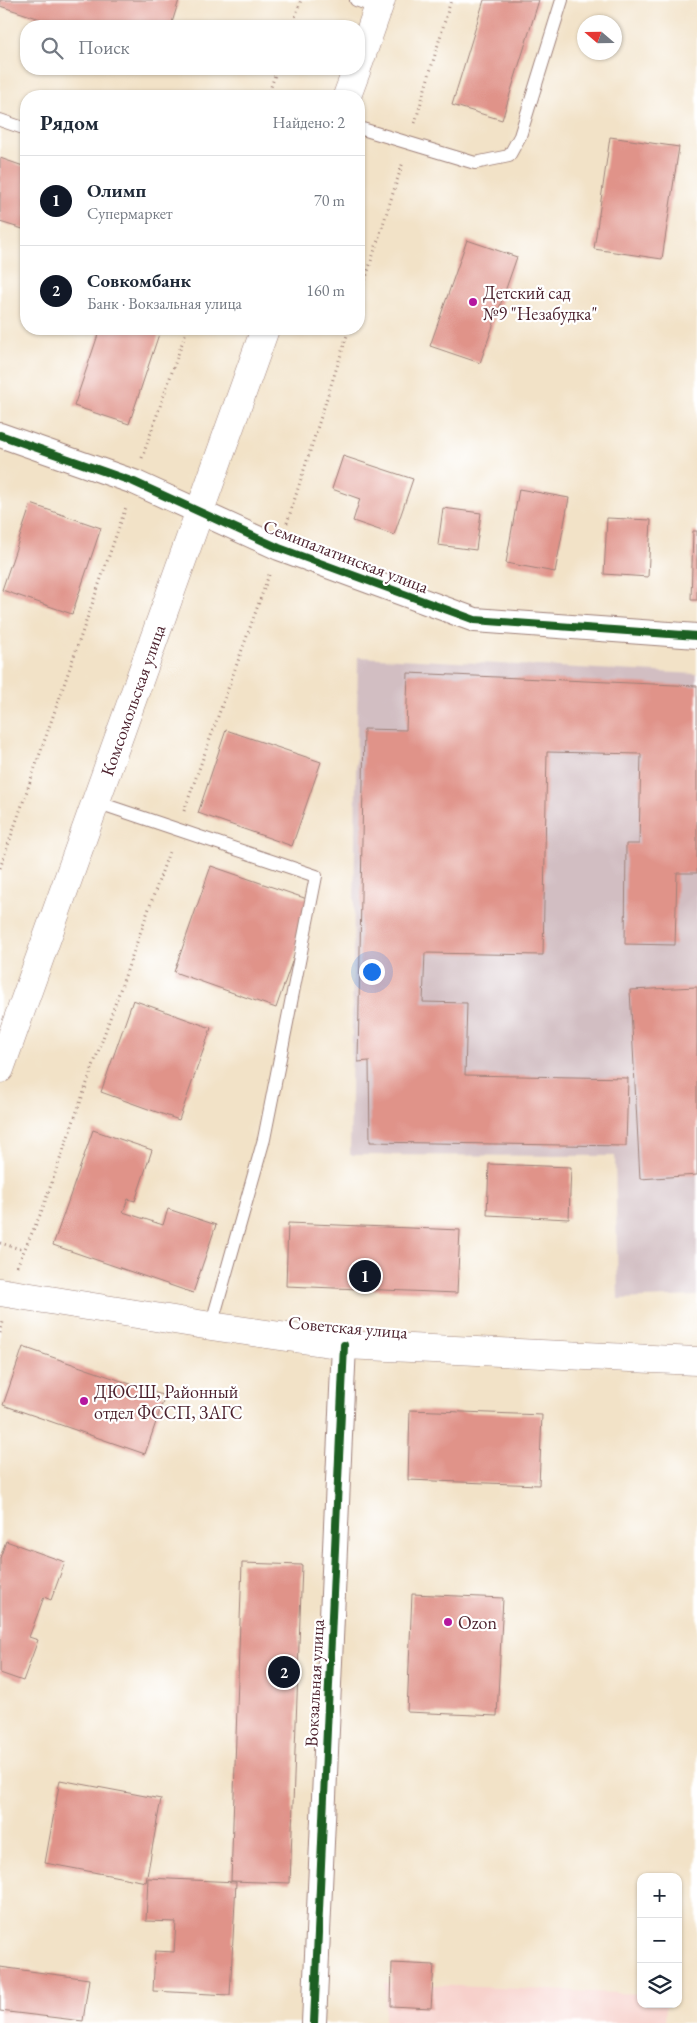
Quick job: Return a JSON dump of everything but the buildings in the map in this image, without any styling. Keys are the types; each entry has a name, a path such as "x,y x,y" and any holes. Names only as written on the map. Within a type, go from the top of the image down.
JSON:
{"main road":[{"path":"365,35 372,3"},
{"path":"349,90 355,75"},
{"name":"Комсомольская улица","path":"0,1069 263,335"},
{"name":"Советская улица","path":"0,1292 344,1345 697,1360"}],"street":[{"name":"Семипалатинская улица","path":"0,435 134,482 279,548 475,620 697,636"},
{"name":"Вокзальная улица","path":"314,2023 344,1345"}],"lane":[{"path":"365,130 475,163 509,156 520,136 562,0"},
{"path":"0,120 20,127"},
{"path":"96,802 316,876 264,1139 211,1326"}],"path":[{"path":"294,20 301,0"},
{"path":"270,90 275,75"},
{"path":"0,868 185,335"},
{"path":"0,1243 24,1250"}],"shaded area":[{"path":"358,657 697,674 697,1296 618,1299 615,1156 350,1155"},
{"path":"385,1983 637,1994 637,2008 666,2008 665,2023 385,2023"},
{"path":"0,2007 66,2023 0,2023"}],"cycle path":[{"path":"0,435 134,482 279,548 475,620 697,636"},
{"path":"314,2023 344,1345"}],"place":[{"name":"Детский сад №9 \"Незабудка\"","path":"473,302"},
{"name":"Олимп","path":"365,1276"},
{"name":"ДЮСШ, Районный отдел ФССП, ЗАГС","path":"84,1401"},
{"name":"Ozon","path":"448,1622"},
{"name":"Совкомбанк","path":"284,1672"}]}
